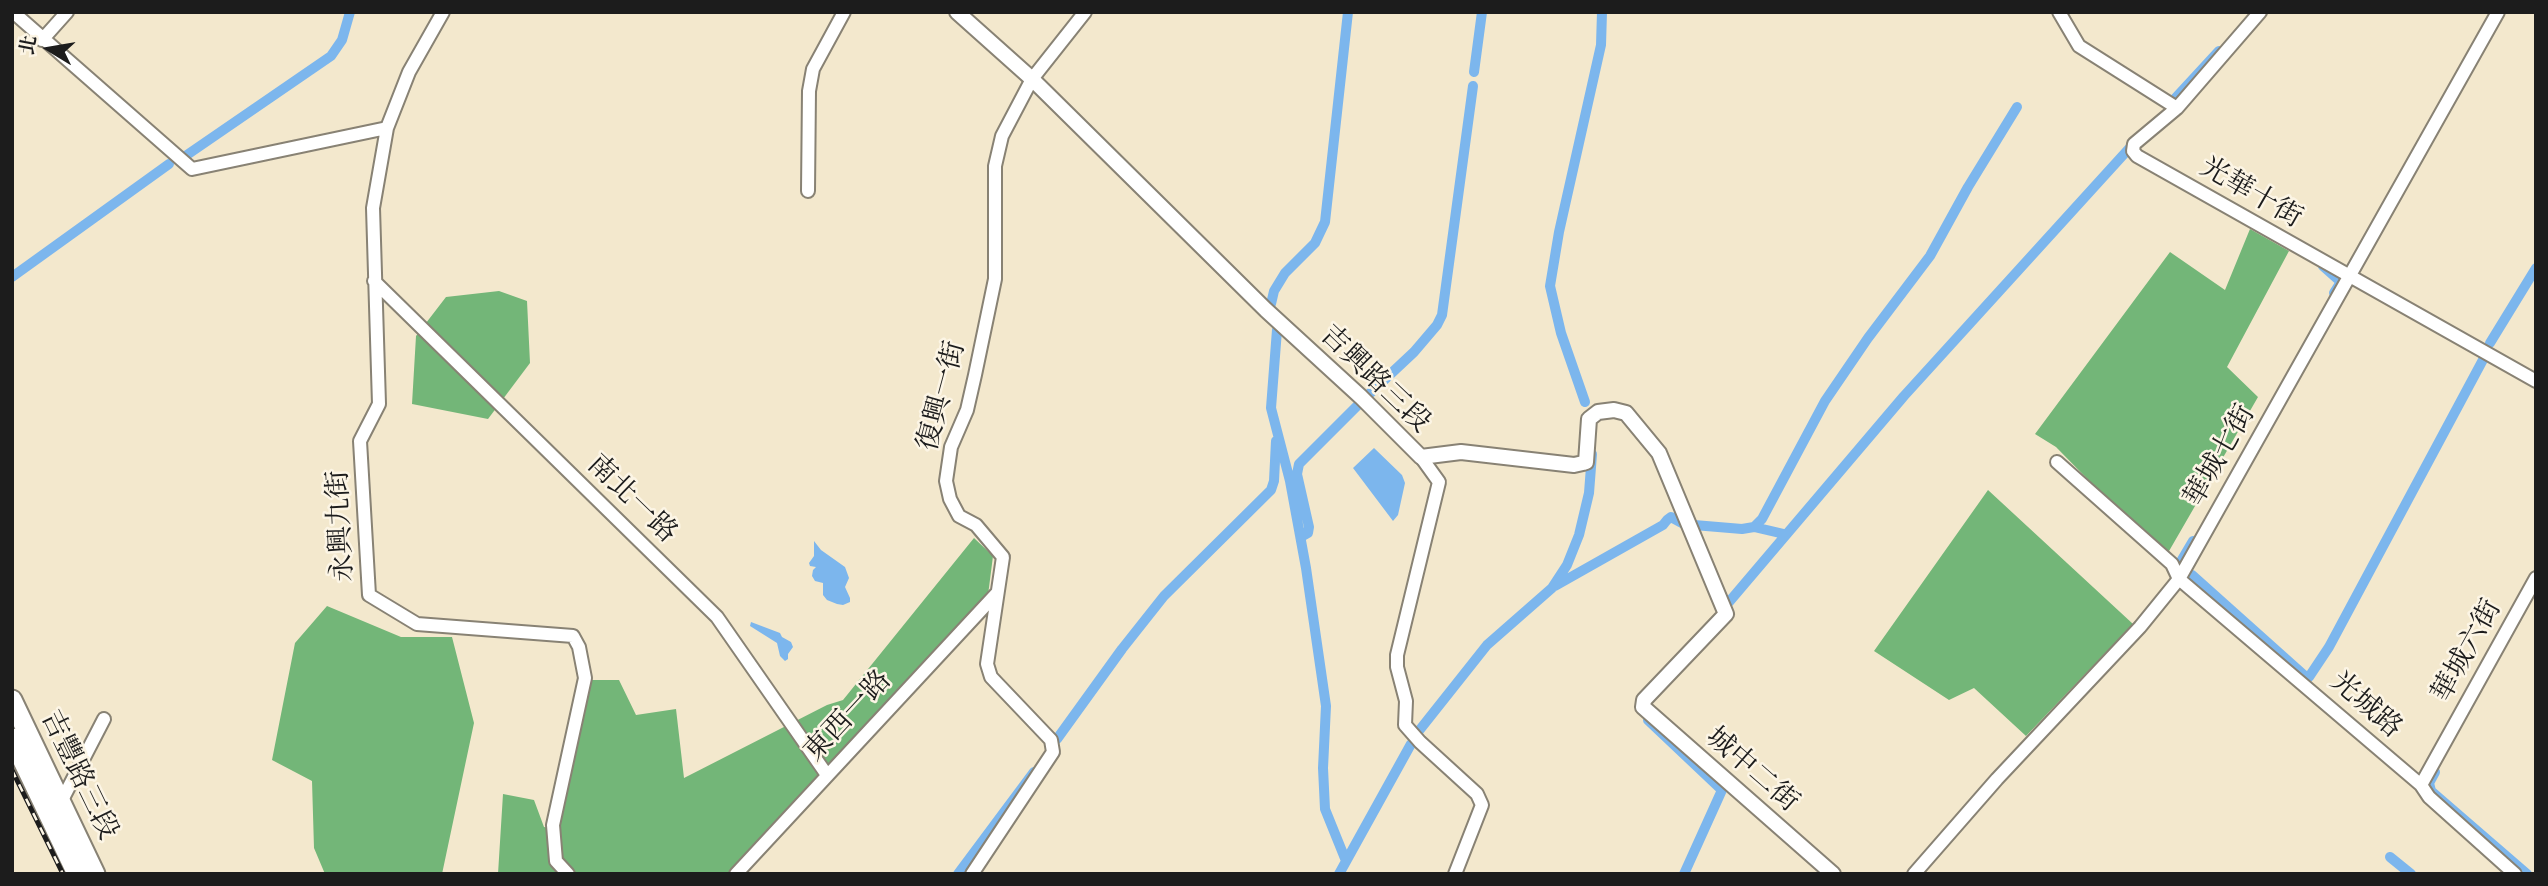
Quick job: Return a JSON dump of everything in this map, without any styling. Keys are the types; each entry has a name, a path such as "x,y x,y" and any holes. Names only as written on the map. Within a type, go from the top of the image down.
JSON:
{"main road":[{"name":"吉豐路三段","path":"12,700 95,874"},
{"name":"吉豐路三段","path":"12,738 77,874"}],"street":[{"path":"13,12 192,169 387,128"},
{"path":"42,40 67,12"},
{"name":"永興九街","path":"443,12 410,72 387,128 373,208 379,404 360,441 369,595 417,624 573,636 579,647 585,678 553,825 556,861 568,874"},
{"path":"808,191 809,91 813,69 844,12"},
{"name":"吉興路三段","path":"957,12 1032,79 1266,310 1361,397 1421,457 1461,452 1574,465 1586,462 1589,419 1598,412 1614,410 1626,413 1659,453 1726,614 1644,701"},
{"name":"復興一街","path":"972,874 1053,752 1051,740 991,677 987,664 1003,557 976,525 960,516 950,499 946,481 951,447 967,410 995,279 995,166 1002,136 1032,79 1085,12"},
{"path":"2059,12 2079,46 2177,108 2260,12"},
{"name":"華城七街","path":"1914,874 1997,779 2140,627 2179,579 2498,12"},
{"name":"光華十街","path":"2177,108 2134,144 2133,151 2137,156 2536,381"},
{"name":"南北一路","path":"374,282 717,617 827,775"},
{"path":"1421,457 1439,482 1397,655 1397,667 1406,701 1405,725 1477,794 1482,804 1455,874"},
{"name":"光城路","path":"2057,462 2172,564 2179,579 2421,785 2429,797 2515,874"},
{"name":"華城六街","path":"2421,785 2536,578"},
{"name":"東西一路","path":"736,874 997,593"},
{"name":"城中二街","path":"1644,701 1643,706 1833,874"},
{"path":"61,802 104,719"}],"green space":[{"path":"2250,229 2289,251 2227,367 2258,397 2165,558 2056,447 2035,434 2170,252 2225,290"},
{"path":"499,291 527,301 530,363 488,419 412,404 416,336 446,297"},
{"path":"1988,490 2133,624 2026,736 1974,688 1949,700 1874,651"},
{"path":"974,538 993,556 987,603 731,874 498,874 503,794 534,800 544,827 550,828 586,680 619,680 636,715 676,709 684,778 827,705 843,700"},
{"path":"327,606 401,637 452,637 474,723 442,874 325,874 314,848 312,781 272,760 295,643"}],"water":[{"path":"1374,448 1402,475 1405,483 1398,515 1393,521 1353,468"},
{"path":"814,541 821,550 845,567 849,578 845,587 850,602 837,604 823,595 823,583 815,581 812,576 816,567 810,566 809,563 814,556"},
{"path":"751,622 780,633 791,642 793,647 788,659 785,661 780,656 777,643 750,626"}],"waterway":[{"path":"181,159 331,56 342,40 350,12"},
{"path":"1271,304 1274,291 1285,273 1315,243 1325,222 1348,12"},
{"path":"1474,72 1482,12"},
{"path":"1585,402 1561,333 1550,286 1559,232 1601,45 1602,12"},
{"path":"2171,103 2219,51"},
{"path":"1366,397 1414,352 1442,315 1473,86"},
{"path":"1694,525 1742,529 1754,527 1762,519 1825,401 1868,338 1930,256 2017,107"},
{"path":"1729,602 1904,396 2135,142"},
{"path":"12,277 169,164"},
{"path":"2323,266 2341,282 2334,293"},
{"path":"2490,343 2536,268"},
{"path":"1277,330 1271,408 1290,481 1326,706 1323,768 1325,809 1346,861"},
{"path":"2192,575 2309,677 2329,647 2485,356"},
{"path":"1301,537 1308,533 1309,527 1297,474 1299,464 1358,405"},
{"path":"1057,739 1164,596 1271,490 1276,441"},
{"path":"1418,732 1487,645 1552,588 1567,565 1579,535 1589,493 1592,454"},
{"path":"1555,586 1663,525 1671,517 1682,523"},
{"path":"1754,527 1784,534"},
{"path":"2180,563 2193,541"},
{"path":"1648,720 1722,790 1684,874"},
{"path":"1339,874 1411,744"},
{"path":"958,874 1034,772"},
{"path":"2435,772 2429,783 2431,791 2527,874"},
{"path":"2390,857 2411,874"}],"railway":[{"path":"12,770 63,874"}]}
